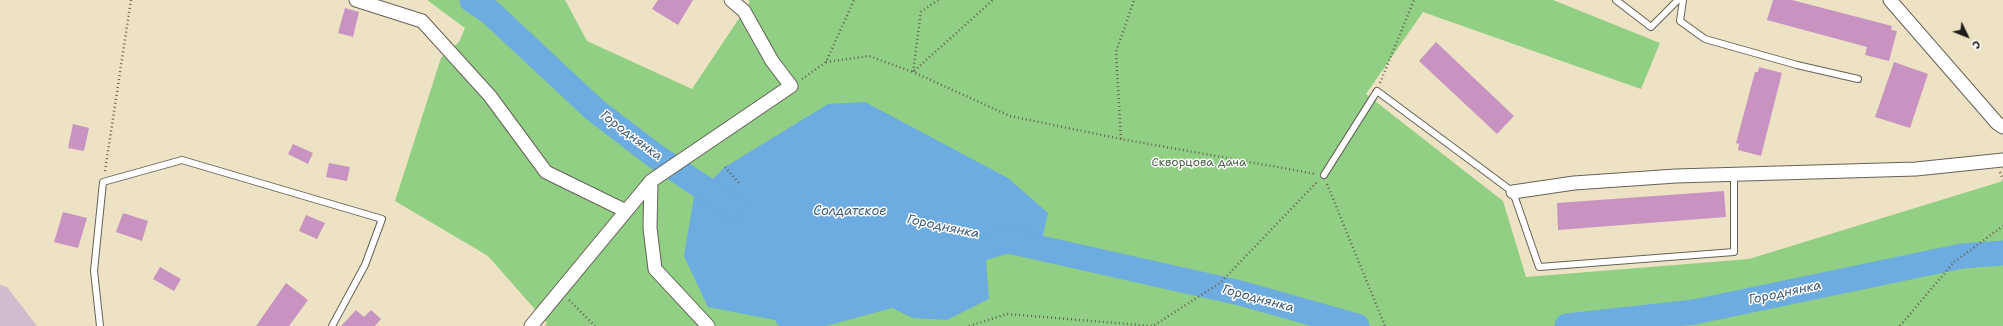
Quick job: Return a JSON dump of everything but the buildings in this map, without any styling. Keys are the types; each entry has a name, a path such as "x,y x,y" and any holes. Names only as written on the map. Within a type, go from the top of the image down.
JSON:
{"street":[{"path":"356,0 422,21 490,96 546,172 626,211"},
{"path":"532,326 650,181 791,86 772,61 744,11 731,0"},
{"path":"1890,0 1997,123 2003,127"},
{"path":"1513,192 1574,183 1676,176 1916,169 2003,160"},
{"path":"650,181 650,228 655,269 708,326"}],"lane":[{"path":"1616,0 1651,28 1678,0"},
{"path":"1683,0 1680,21 1705,39 1797,65 1858,79"},
{"path":"1324,176 1377,91 1513,192 1539,266 1734,252 1734,175"},
{"path":"100,326 94,271 103,182 182,160 382,219 365,265 332,326"}],"path":[{"path":"103,182 131,0"},
{"path":"826,62 854,0"},
{"path":"913,72 921,12 938,0"},
{"path":"913,72 993,0"},
{"path":"1121,139 1116,52 1134,0"},
{"path":"1377,91 1414,0"},
{"path":"791,86 826,62 869,56 913,72 1010,116 1121,139 1324,176"},
{"path":"725,167 740,184"},
{"path":"969,326 1007,314 1153,326 1220,282 1324,176"},
{"path":"1324,176 1385,326"},
{"path":"1900,326 1954,262 2003,226"},
{"path":"560,291 595,326"}],"shaded area":[{"path":"0,285 7,287 37,326 0,326"}],"green space":[{"name":"Скворцова дача","path":"427,0 565,0 587,41 692,89 750,2 748,0 1553,0 1660,43 1641,89 1423,12 1366,94 1503,201 1526,277 1749,259 2003,181 2003,326 545,326 547,323 488,256 395,201 441,58 459,42 465,28"}],"water":[{"name":"Солдатское","path":"865,102 1008,178 1048,213 1041,244 986,260 989,299 947,320 913,318 892,308 826,326 779,326 775,320 708,307 684,256 694,197 725,167 828,104"}],"waterway":[{"name":"Городнянка","path":"472,0 490,12 595,110 654,155 728,204 732,205"},
{"name":"Городнянка","path":"1000,239 1240,293 1357,326"},
{"name":"Городнянка","path":"1567,326 1694,312 1962,256 2003,253"}]}
